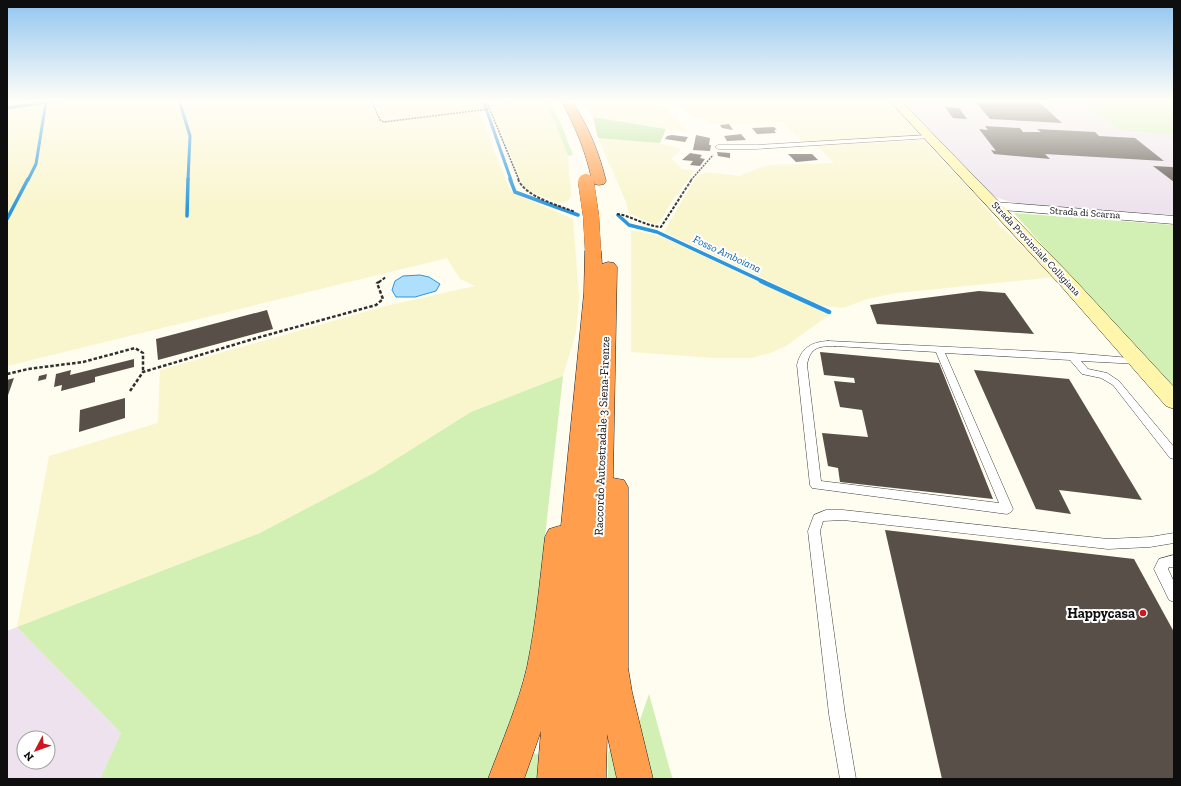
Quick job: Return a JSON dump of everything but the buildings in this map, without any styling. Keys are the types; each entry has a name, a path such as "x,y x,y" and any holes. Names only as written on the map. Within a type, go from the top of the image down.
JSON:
{"highway":[{"name":"Raccordo Autostradale 3 Siena-Firenze","path":"574,137 593,182"},
{"name":"Raccordo Autostradale 3 Siena-Firenze","path":"585,137 594,160 591,216 603,246 608,294 588,779"},
{"name":"Raccordo Autostradale 3 Siena-Firenze","path":"554,779 593,293 603,246"},
{"path":"506,779 530,712 546,650 573,402 587,359"},
{"path":"604,387 616,412 612,668 615,692 635,779"}],"main road":[{"name":"Strada Provinciale Colligiana","path":"929,137 1139,361 1174,402"}],"street":[{"name":"Strada di Scarna","path":"995,206 1174,220"}],"lane":[{"path":"718,147 929,137"},
{"path":"939,349 1007,510 816,485 802,365 803,356 815,346 828,344 939,349 1139,361"},
{"path":"1072,356 1085,372 1104,375 1116,383 1174,455"},
{"path":"848,779 837,714 814,539 814,527 818,518 826,515 843,514 1108,544 1150,542 1174,538"},
{"path":"1174,561 1161,565 1161,569 1174,596"}],"path":[{"path":"501,137 521,186 528,192 579,214"},
{"path":"617,214 626,214 654,227 661,227 694,176 706,165 718,147"},
{"path":"143,372 260,337 376,305 383,299 376,283 386,277"},
{"path":"7,374 28,369 83,362 135,348 143,353 143,372 130,391"}],"shaded area":[{"path":"7,137 488,137 511,192 573,219 579,297 576,332 563,376 471,412 374,473 260,533 17,627 49,456 158,423 160,370 386,306 475,286 460,279 447,258 7,366"},
{"path":"503,137 561,137 568,156 571,196 568,201 559,203 530,191 523,185"},
{"path":"797,137 907,137 803,142"},
{"path":"934,137 1174,137 1174,215 1026,206 991,195"},
{"path":"598,138 660,143 681,149 672,159 682,169 695,171 674,198 658,224 652,224 629,213 626,202"},
{"path":"918,140 925,142 975,195 1000,226 1055,277 896,293 867,299 843,308 820,305 664,232 696,177 706,172 739,176 767,165 834,163 816,145"},
{"path":"631,230 660,236 829,315 786,346 770,353 751,358 715,358 631,352"},
{"path":"17,627 121,733 100,779 7,779 7,631"}],"green space":[{"path":"561,137 566,137 573,155 568,156"},
{"path":"598,137 663,137 660,143 598,138"},
{"path":"1014,213 1174,225 1174,394"},
{"path":"563,376 533,643 509,728 488,779 100,779 121,733 17,627 260,533 374,473 471,412"},
{"path":"649,694 673,779 653,779 639,723"},
{"path":"611,747 623,779 608,779 608,753"},
{"path":"532,753 543,755 540,779 521,779"}],"water":[{"path":"420,275 429,277 440,284 436,291 415,297 396,297 392,290 395,281 403,276"}],"waterway":[{"path":"28,180 36,164 40,137"},
{"path":"188,180 190,137"},
{"name":"Fosso Amboiana","path":"496,137 511,180"},
{"path":"7,219 28,179"},
{"path":"187,216 188,179"},
{"name":"Fosso Amboiana","path":"510,179 515,192 578,215"},
{"name":"Fosso Amboiana","path":"618,215 629,225 657,232 764,282"},
{"name":"Fosso Amboiana","path":"761,281 829,312"}],"place":[{"name":"Happycasa","path":"1143,613"}]}
